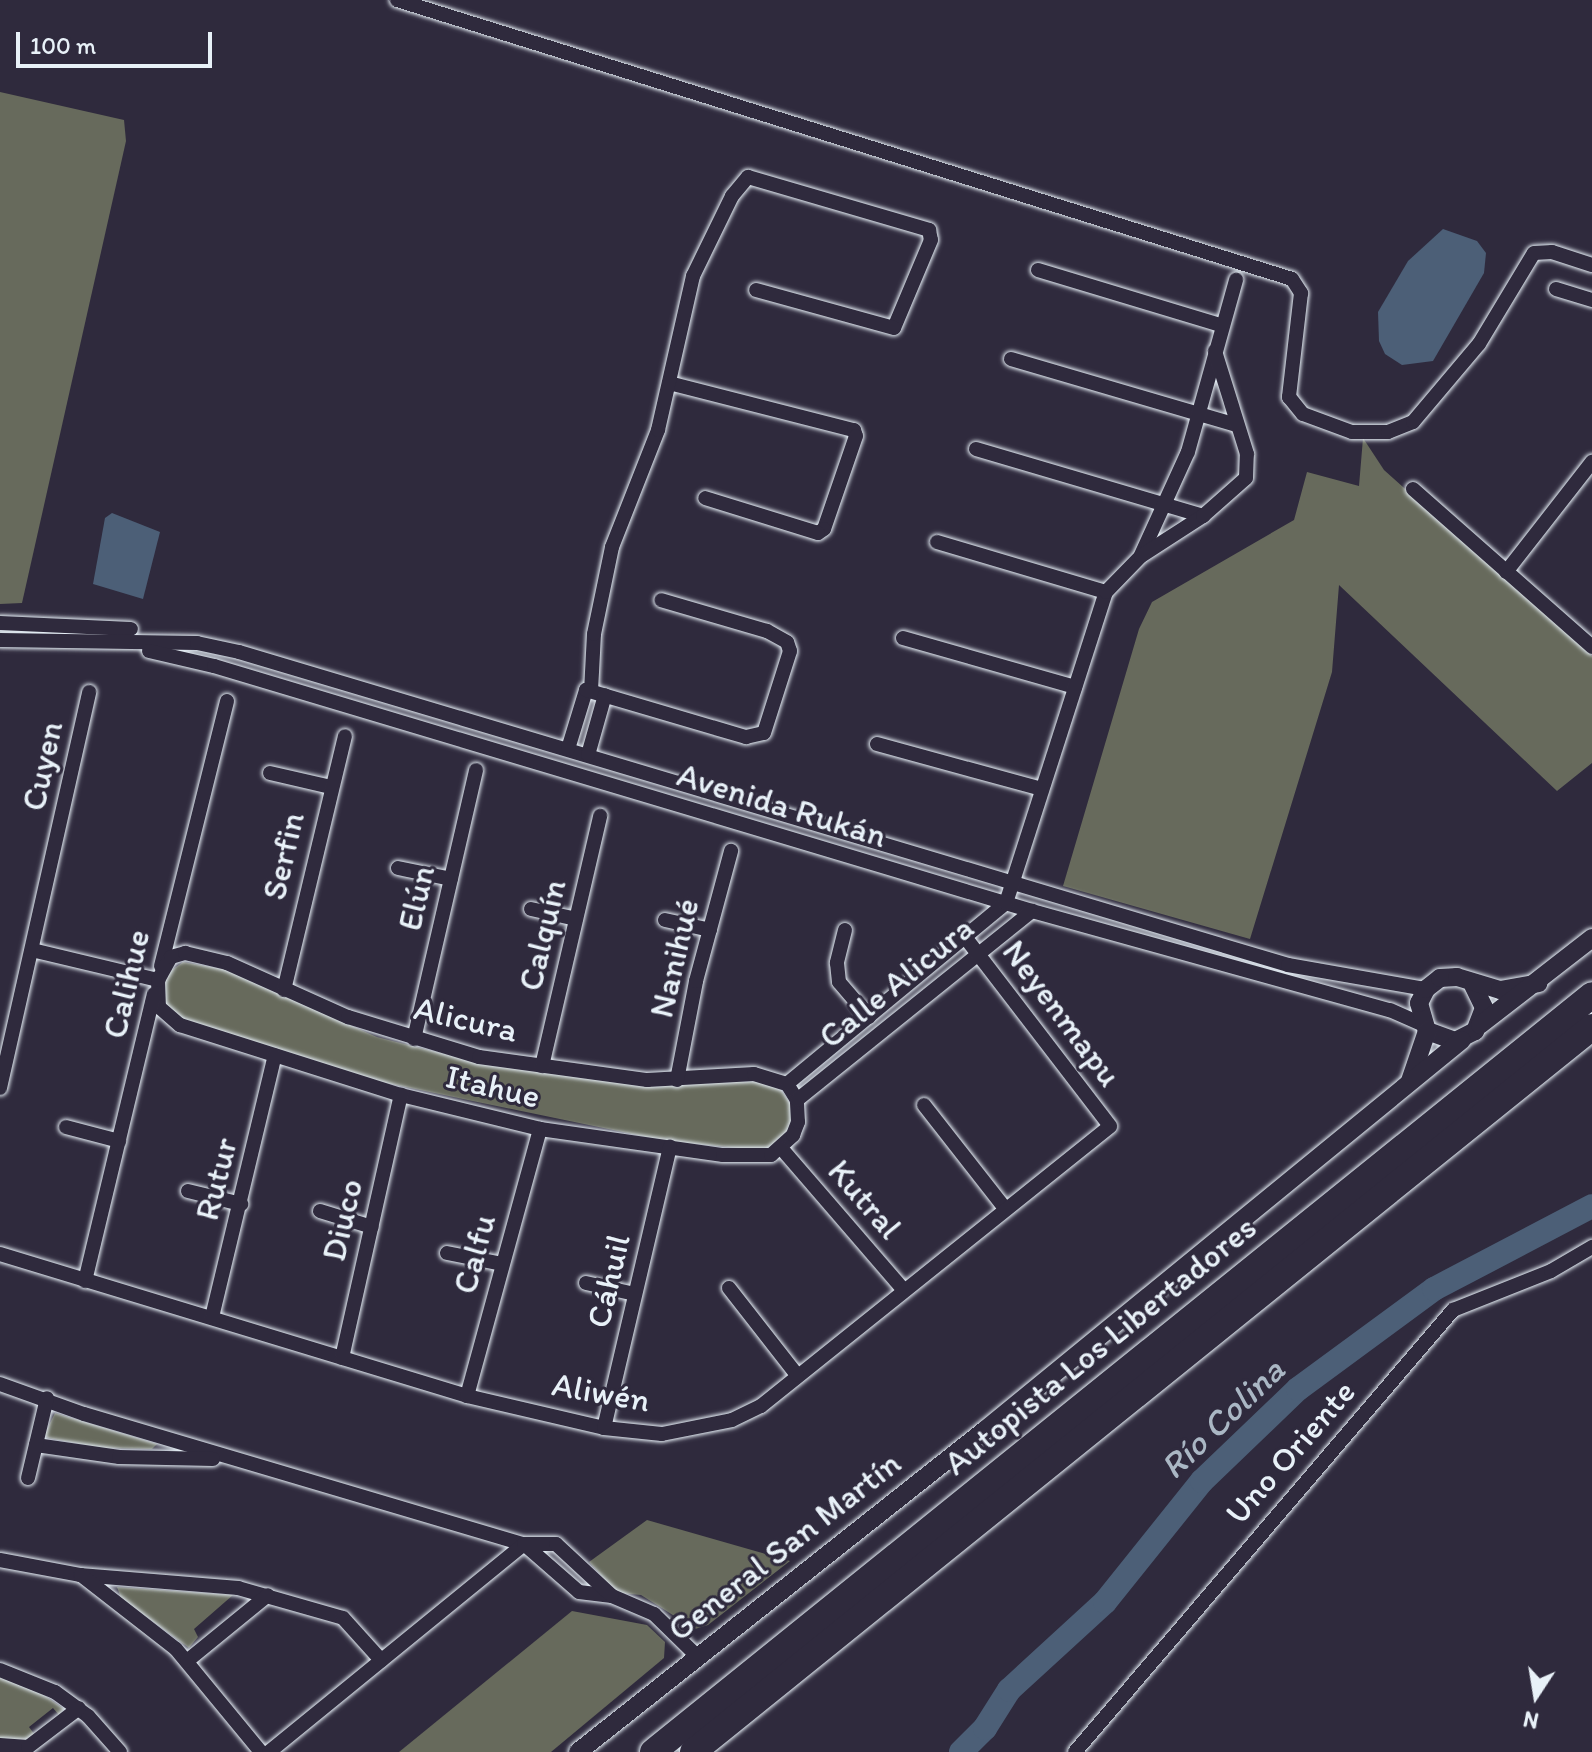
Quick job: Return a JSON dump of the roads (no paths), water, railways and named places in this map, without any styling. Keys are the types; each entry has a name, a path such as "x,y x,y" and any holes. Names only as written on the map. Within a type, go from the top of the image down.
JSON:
{"highway":[{"name":"Autopista Los Libertadores","path":"653,1752 1592,995"},
{"name":"Autopista Los Libertadores","path":"693,1752 1592,1027"}],"street":[{"path":"397,0 1292,279 1301,293 1289,397 1303,414 1352,432 1388,432 1413,422 1479,344 1534,253 1552,252 1592,265"},
{"path":"588,755 594,692 594,634 612,547 650,456 693,276 720,219 748,177 929,230 931,240 894,328 756,290"},
{"path":"1038,270 1220,325"},
{"path":"1141,556 1167,506 1199,415 1220,325 1236,280"},
{"path":"1556,289 1592,300"},
{"path":"1006,903 1106,592 1141,556 1203,516 1246,478 1247,454 1215,351"},
{"path":"1011,359 1236,425"},
{"path":"669,383 854,430 856,436 824,529 818,533 705,498"},
{"path":"976,449 1203,516"},
{"path":"1506,572 1590,470"},
{"path":"1413,489 1592,647"},
{"path":"937,542 1106,592"},
{"path":"594,692 746,737 764,733 790,651 787,642 767,631 661,600"},
{"path":"0,623 131,629"},
{"path":"903,638 1075,687"},
{"name":"Avenida Rukán","path":"0,640 123,645 197,643 239,652 1310,971 1426,989"},
{"name":"Avenida Rukán","path":"123,645 214,666 1032,911 1390,1010 1425,1028"},
{"name":"Cuyen","path":"0,1088 89,692"},
{"path":"568,749 594,692"},
{"name":"Calihue","path":"85,1281 227,701"},
{"path":"476,745 482,724"},
{"name":"Serfin","path":"284,990 345,736"},
{"path":"877,744 1041,789"},
{"name":"Elún","path":"414,1039 476,770"},
{"path":"270,773 331,787"},
{"path":"741,824 747,802"},
{"name":"Calquín","path":"542,1066 600,816"},
{"name":"Nanihué","path":"677,1080 731,851"},
{"path":"398,868 451,879"},
{"name":"Calle Alicura","path":"787,1084 1006,903"},
{"path":"531,909 576,919"},
{"name":"Calle Alicura","path":"797,1100 1032,911"},
{"path":"665,920 710,930"},
{"path":"845,930 837,963 839,982 869,1017"},
{"name":"Neyenmapu","path":"965,937 1110,1126"},
{"path":"1538,983 1511,990 1473,985 1449,976 1426,989 1418,1010 1425,1028 1447,1041 1462,1040 1538,983 1592,938"},
{"path":"1206,959 1211,942"},
{"path":"32,950 158,980"},
{"name":"Alicura","path":"158,980 171,957 185,953 227,963 284,990 414,1039 479,1057 677,1080 754,1074 787,1084"},
{"name":"Itahue","path":"158,980 159,1007 169,1018 401,1095 540,1129 752,1158 782,1149"},
{"path":"1473,985 1484,1008 1480,1025"},
{"name":"General San Martín","path":"1404,1090 1425,1028"},
{"name":"General San Martín","path":"578,1752 696,1655 876,1517 1462,1040"},
{"name":"Rutur","path":"212,1317 275,1055"},
{"path":"782,1149 798,1122 797,1100 787,1084"},
{"name":"Diuco","path":"342,1358 401,1095"},
{"path":"924,1105 1004,1207"},
{"name":"Aliwén","path":"0,1254 467,1396 604,1428 662,1434 716,1425 761,1406 1004,1207 1110,1126"},
{"path":"66,1127 119,1141"},
{"name":"Calfu","path":"467,1396 540,1129"},
{"name":"Cáhuil","path":"604,1428 670,1147"},
{"name":"Kutral","path":"782,1149 903,1289"},
{"path":"188,1191 241,1204"},
{"path":"320,1211 372,1227"},
{"name":"Uno Oriente","path":"1075,1752 1453,1310 1551,1271 1592,1247"},
{"path":"447,1253 502,1264"},
{"path":"586,1283 635,1294"},
{"path":"729,1288 797,1375"},
{"path":"0,1384 230,1459 524,1544 544,1556 557,1577 579,1592 612,1596 654,1614 696,1655"},
{"path":"28,1478 47,1398"},
{"path":"36,1445 119,1457 230,1459"},
{"path":"269,1752 524,1544 556,1544 577,1560 612,1596"},
{"path":"0,1560 80,1575 207,1582 268,1595 343,1618 381,1660"},
{"path":"557,1577 577,1560"},
{"path":"80,1575 147,1623 187,1661 261,1752"},
{"path":"187,1661 268,1595"},
{"path":"0,1670 41,1684 79,1708 120,1752"},
{"path":"0,1745 28,1747 79,1708"}],"water":[{"path":"1443,229 1477,241 1486,253 1484,273 1433,361 1402,365 1385,354 1379,341 1378,312 1408,261"},
{"path":"112,513 160,532 143,599 93,584 105,518"}],"waterway":[{"name":"Río Colina","path":"961,1752 985,1728 1009,1690 1105,1602 1202,1481 1298,1389 1434,1289 1592,1206"}]}
